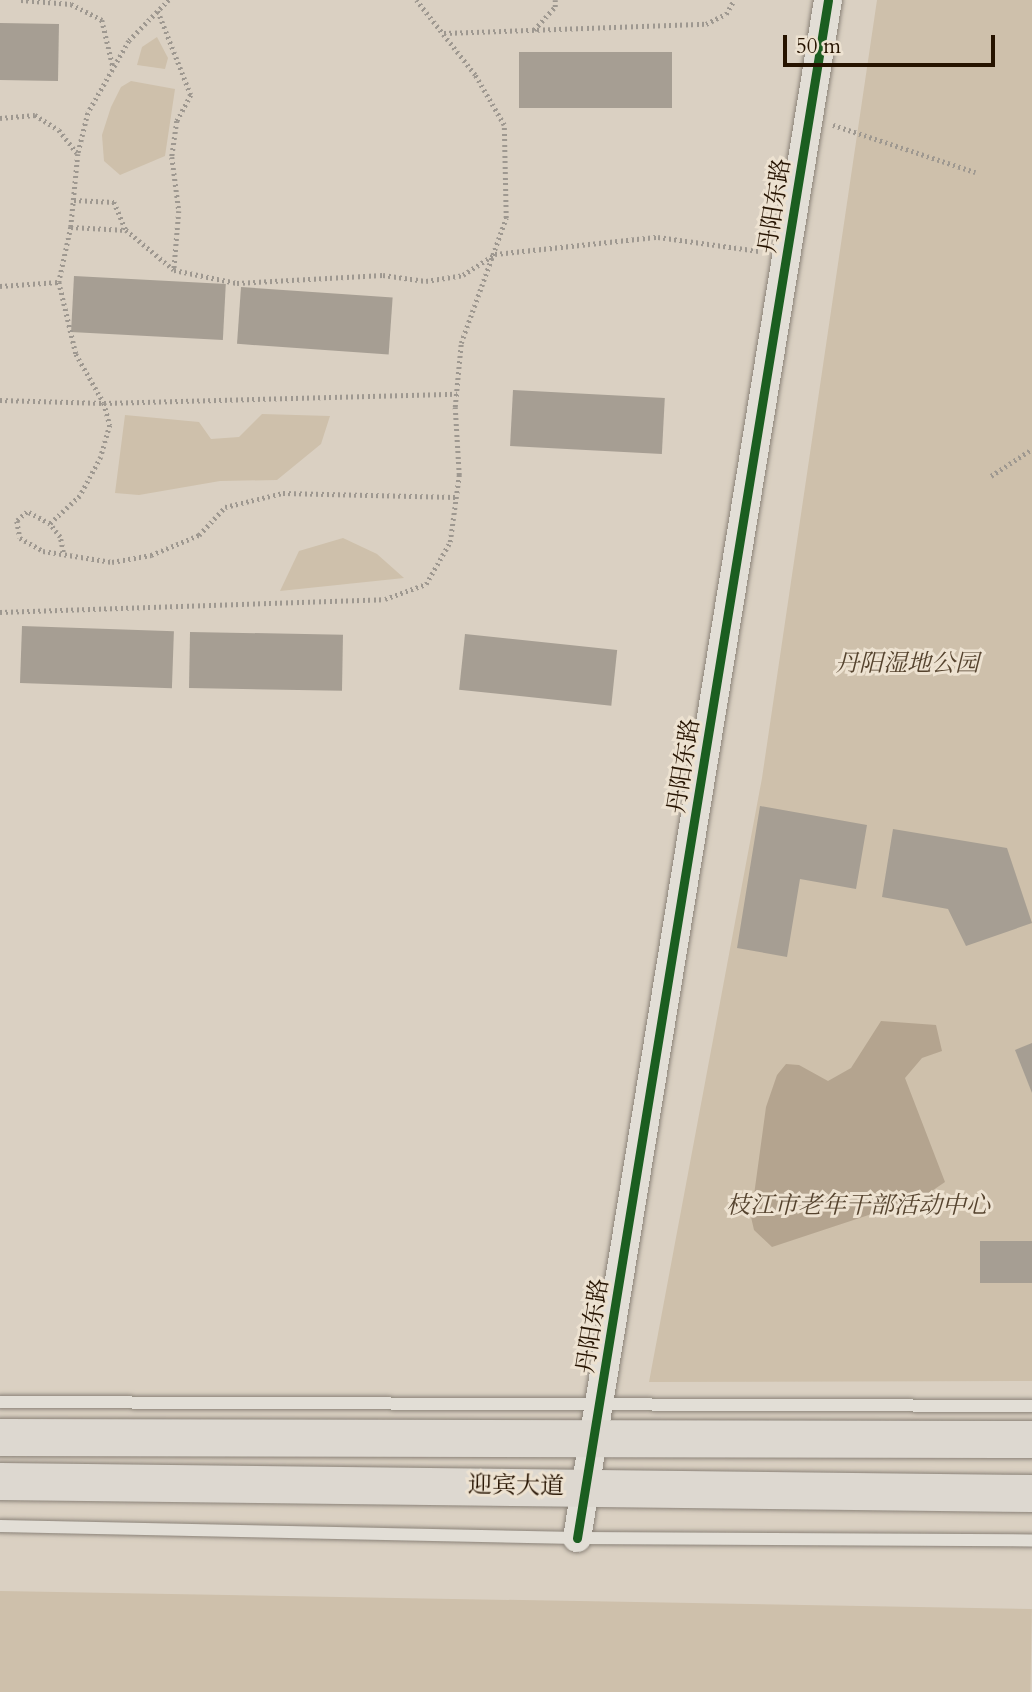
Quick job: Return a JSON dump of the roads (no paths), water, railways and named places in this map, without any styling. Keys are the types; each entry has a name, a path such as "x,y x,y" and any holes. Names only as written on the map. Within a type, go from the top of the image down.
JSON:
{"main road":[{"name":"迎宾大道","path":"0,1437 596,1422 1032,1439"},
{"name":"迎宾大道","path":"0,1481 1032,1493"}],"street":[{"name":"丹阳东路","path":"577,1538 589,1487 596,1422 828,0"}],"lane":[{"path":"0,1402 596,1422 1032,1406"},
{"path":"0,1526 577,1538 1032,1540"}],"park label":[{"name":"丹阳湿地公园","path":"907,664"},
{"name":"枝江市老年干部活动中心","path":"858,1206"}]}
